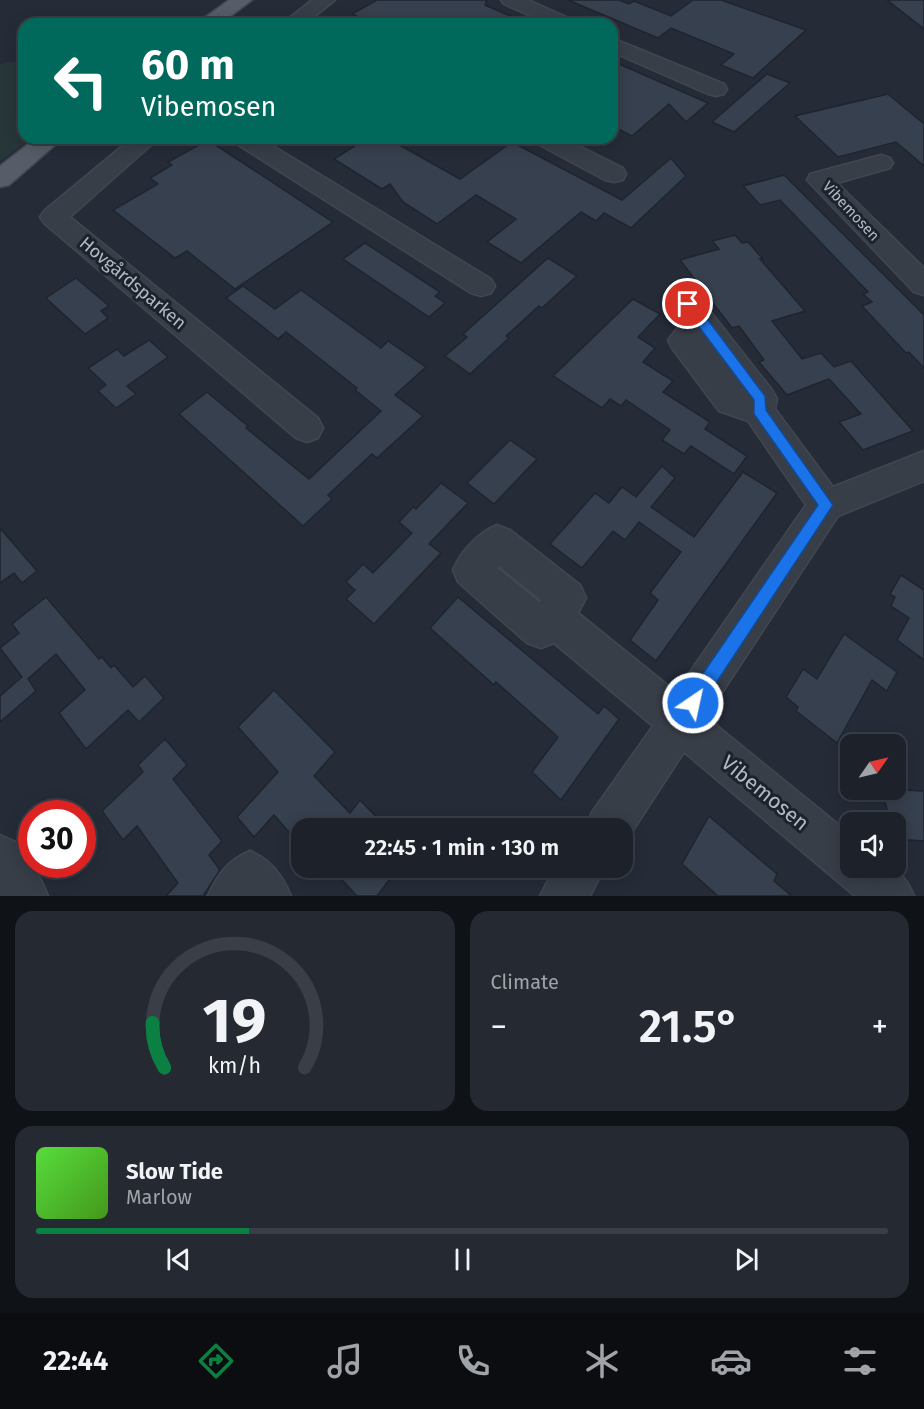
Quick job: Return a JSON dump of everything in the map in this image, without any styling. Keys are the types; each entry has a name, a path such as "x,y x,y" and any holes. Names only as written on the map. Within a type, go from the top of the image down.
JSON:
{"main road":[{"path":"215,18 242,0"},
{"path":"0,179 44,144"}],"street":[{"path":"299,18 325,0"},
{"path":"511,0 552,18"},
{"path":"618,47 716,89"},
{"name":"Hovgårdsparken","path":"140,144 54,217 307,428"},
{"path":"253,144 481,286"},
{"path":"556,144 614,174"},
{"name":"Vibemosen","path":"881,163 819,180 924,285"},
{"path":"694,312 760,399 759,411 826,505"},
{"path":"615,818 826,505 924,466"},
{"name":"Vibemosen","path":"552,616 840,855"},
{"path":"0,858 25,896"},
{"path":"231,896 250,874 268,896"},
{"path":"563,896 575,878"},
{"path":"869,878 891,896"}],"shaded area":[{"path":"18,61 18,144 24,144 0,161 0,64"}],"building":[{"path":"377,0 487,0 485,5 514,18 360,18 352,14"},
{"path":"568,0 619,0 629,4 634,1 671,16 693,0 721,0 806,30 753,78 721,65 734,54 671,28 658,38 618,21 618,18 611,18"},
{"path":"887,0 924,0 924,29"},
{"path":"618,64 708,103 686,122 669,104 632,136 618,129"},
{"path":"767,74 790,83 734,132 712,122"},
{"path":"888,94 924,124 924,166 896,142 838,157 795,116"},
{"path":"201,144 214,144 333,222 235,289 187,251 175,258 113,210 158,184 150,178 172,165 168,162"},
{"path":"358,144 398,144 460,179 509,144 516,144 622,200 671,158 686,176 631,228 604,213 596,221 581,212 521,263 487,242 516,219 476,195 437,224 403,202 390,184 382,189 334,159"},
{"path":"784,175 924,315 924,368 909,352 906,353 862,306 872,302 863,294 868,292 780,200 760,205 743,186"},
{"path":"735,235 742,243 748,242 805,311 772,321 802,359 821,353 834,367 851,361 913,431 863,450 839,422 861,414 829,379 787,395 759,362 764,360 739,326 732,328 680,260 719,249 712,241"},
{"path":"365,243 440,292 435,296 445,303 429,317 343,259"},
{"path":"548,258 577,276 542,308 539,306 506,336 509,338 470,374 445,356 467,337 463,334"},
{"path":"76,278 109,306 101,311 108,318 85,334 46,298"},
{"path":"243,286 275,309 301,290 381,348 388,341 426,367 395,395 423,416 377,458 372,454 328,495 332,499 303,526 179,414 207,392 248,426 246,428 309,479 381,411 355,390 357,388 286,332 278,339 226,298"},
{"path":"633,299 660,314 638,337 655,348 643,362 673,381 663,392 710,422 705,429 747,456 734,474 691,446 684,454 662,440 670,430 626,400 621,406 610,399 602,408 553,376"},
{"path":"149,340 168,357 127,386 136,394 116,408 98,391 106,385 88,368 117,349 124,356"},
{"path":"510,440 537,459 494,504 467,483"},
{"path":"662,466 675,478 651,507 694,537 743,472 777,493 656,661 630,640 658,600 650,593 681,552 639,522 625,540 613,531 582,568 550,544 595,493 609,503 622,487 636,497"},
{"path":"441,483 468,503 429,544 441,553 374,624 346,599 355,590 346,582 363,564 373,573 412,533 399,522 413,507 416,509"},
{"path":"0,528 37,571 22,583 14,573 0,583"},
{"path":"901,575 924,590 924,660 897,640 909,618 891,606 895,597 890,594"},
{"path":"46,597 99,659 102,657 111,668 114,665 133,687 145,676 164,698 139,722 128,710 86,749 59,713 85,690 56,654 28,679 36,691 0,722 0,696 22,677 0,648 19,633 12,624"},
{"path":"458,597 598,714 604,706 619,719 561,800 532,772 558,737 496,682 494,685 430,628"},
{"path":"844,634 897,672 887,691 872,680 837,743 796,711 798,707 786,697 803,669 817,679"},
{"path":"274,690 335,752 314,776 350,813 360,800 377,818 291,818 291,834 274,815 254,837 237,817 278,772 238,727"},
{"path":"165,739 187,765 173,779 222,841 209,855 220,870 203,896 166,896 178,883 137,826 123,840 102,811 143,772 138,765"},
{"path":"906,790 924,791 924,841 906,840 906,812 888,812 885,800 906,800"},
{"path":"709,816 777,874 774,881 792,896 718,896 682,864"},
{"path":"340,878 391,878 377,896 357,896"}],"route":[{"path":"688,304 760,399 759,411 826,505 693,703"}]}
